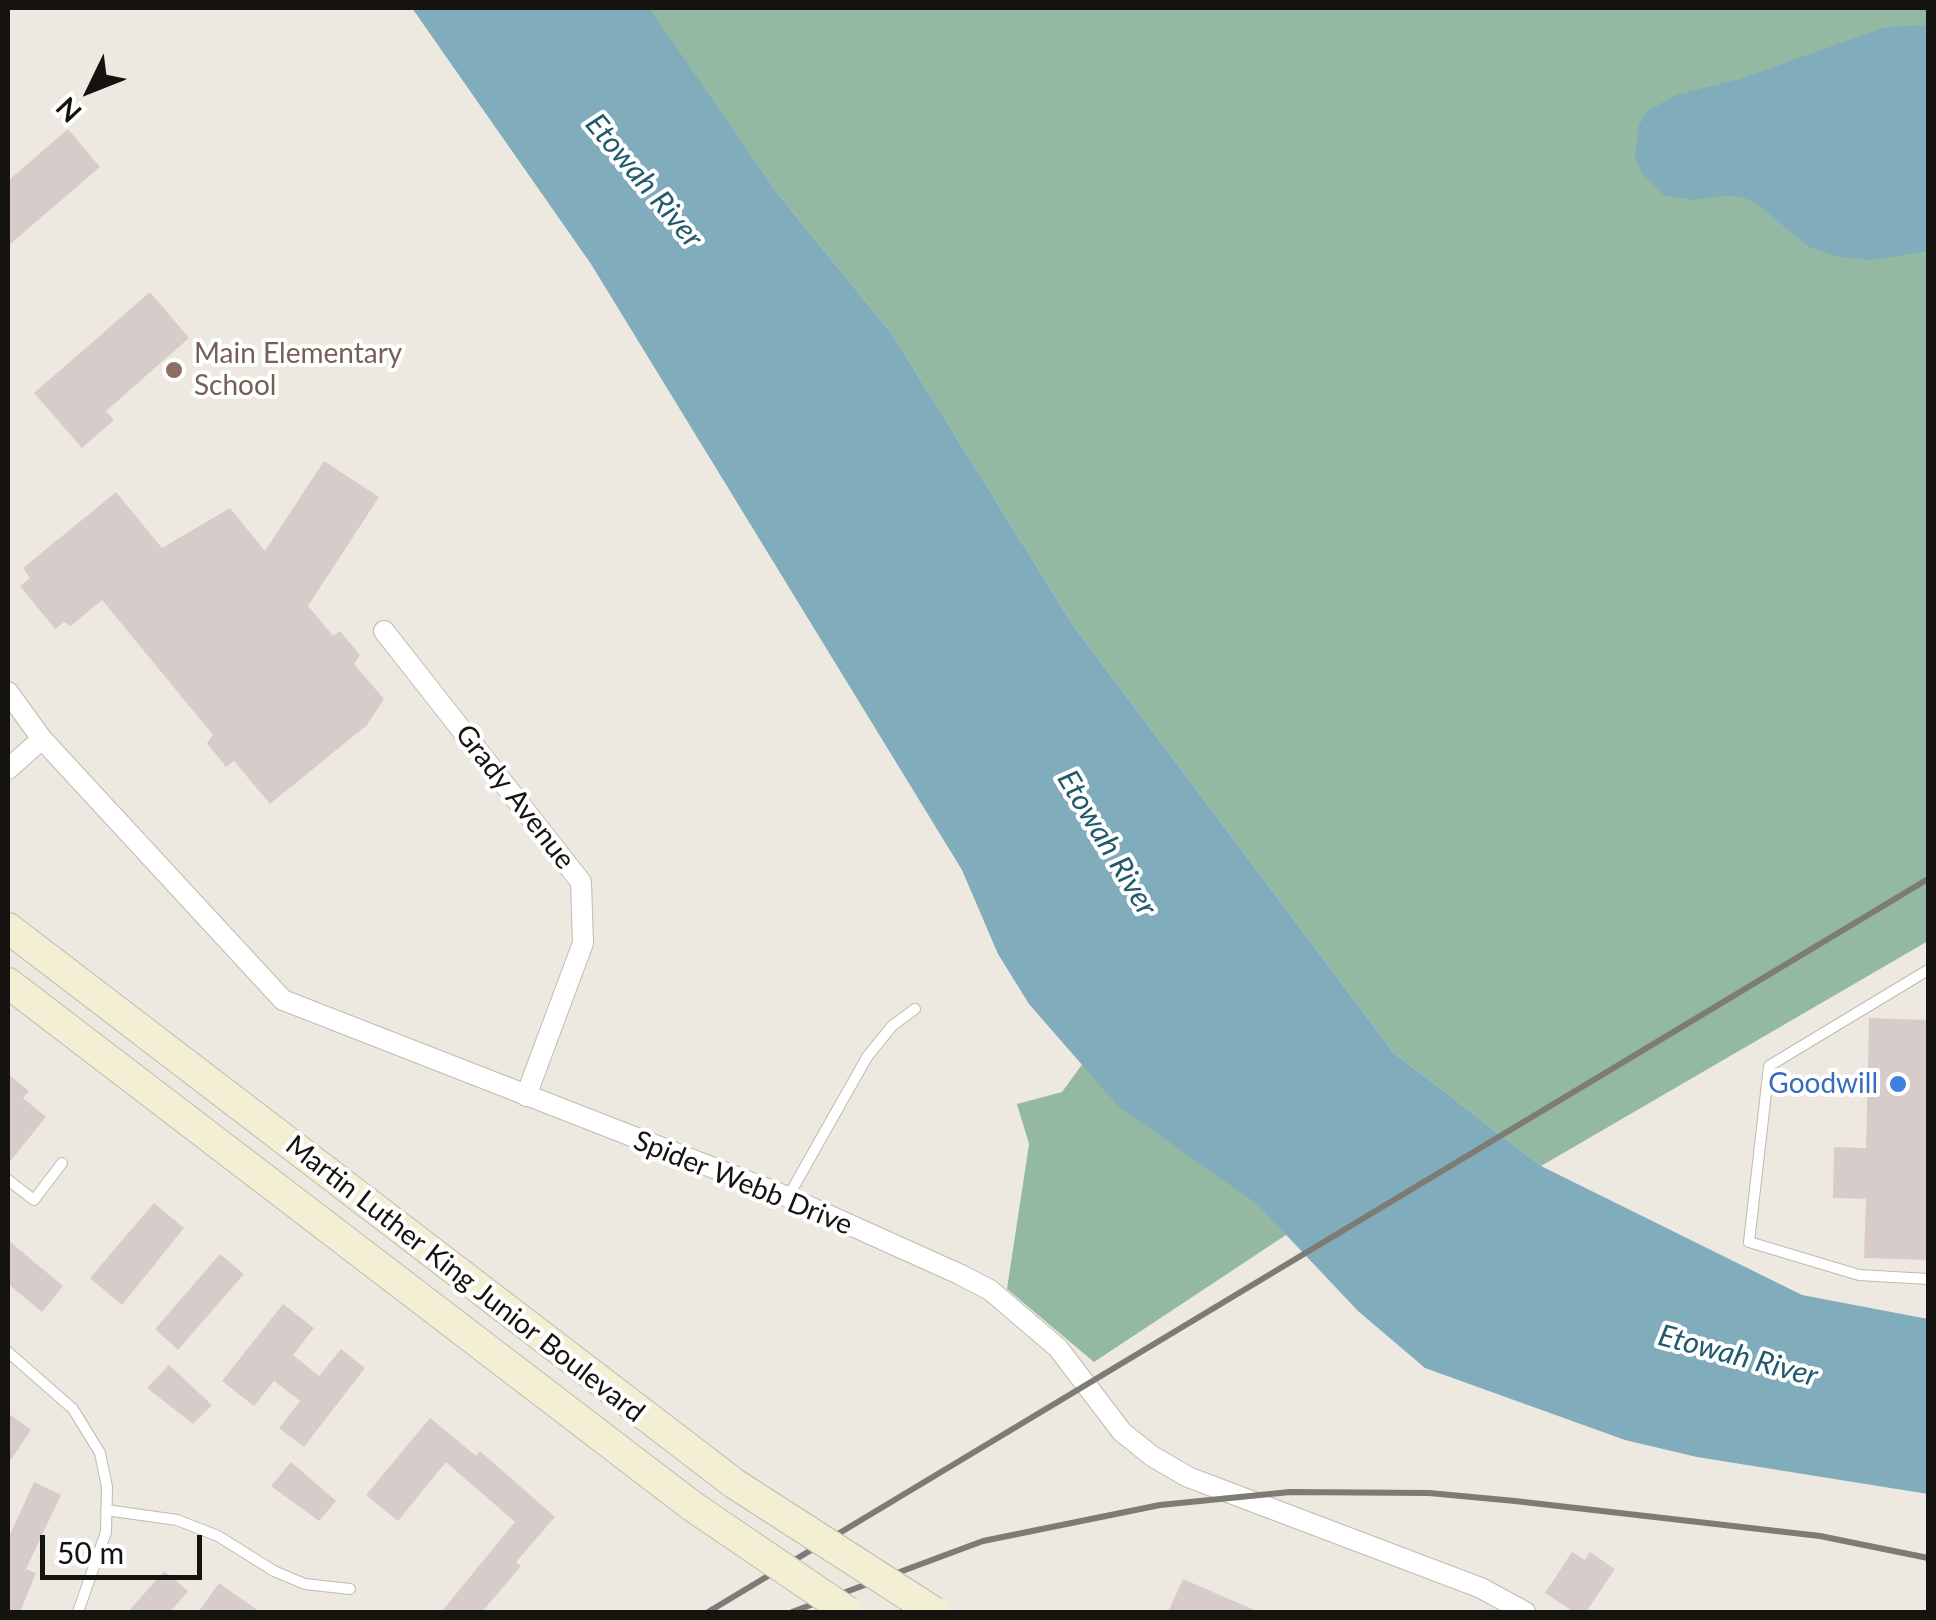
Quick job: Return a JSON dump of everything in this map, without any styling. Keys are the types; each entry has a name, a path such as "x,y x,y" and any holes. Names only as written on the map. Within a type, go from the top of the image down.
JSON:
{"main road":[{"name":"Martin Luther King Junior Boulevard","path":"8,928 735,1484 934,1612"},
{"name":"Martin Luther King Junior Boulevard","path":"8,982 692,1506 848,1612"}],"street":[{"name":"Grady Avenue","path":"384,631 581,882 584,943 526,1096"},
{"name":"Spider Webb Drive","path":"8,692 42,739 283,1000 788,1197 990,1290 1058,1348 1122,1432 1188,1477 1482,1588 1526,1612"},
{"path":"8,769 42,739"}],"lane":[{"path":"1928,970 1769,1066 1749,1242 1859,1275 1928,1279"},
{"path":"788,1197 867,1057 892,1026 915,1008"},
{"path":"8,1180 34,1200 62,1163"},
{"path":"8,1352 58,1392 89,1430 107,1487 106,1532 78,1612"},
{"path":"106,1510 177,1520 218,1536 274,1572 305,1584 350,1589"}],"green space":[{"path":"648,8 1928,8 1928,941 1541,1166 1394,1053 1073,625 892,334 778,194"},
{"path":"1089,1055 1292,1231 1094,1362 1007,1289 1029,1144 1017,1104 1062,1092"}],"water":[{"name":"Etowah River","path":"412,8 649,8 778,194 892,334 1073,625 1394,1053 1541,1166 1802,1295 1928,1319 1928,1494 1697,1457 1625,1440 1425,1368 1358,1311 1257,1204 1118,1106 1029,1004 998,954 962,870 591,264"},
{"path":"1928,27 1928,251 1872,260 1840,257 1809,247 1757,204 1742,197 1694,200 1664,195 1641,172 1635,157 1639,125 1648,111 1676,95 1740,79 1883,28"}],"building":[{"path":"68,129 100,167 8,246 8,181"},
{"path":"150,292 189,338 106,411 114,420 82,448 34,393"},
{"path":"324,461 379,497 308,606 333,636 340,631 360,655 354,664 384,699 367,725 270,804 234,761 226,767 207,743 213,735 102,600 71,626 64,622 55,629 20,586 30,578 23,568 116,492 162,548 230,508 265,551"},
{"name":"Goodwill","path":"1869,1018 1928,1020 1928,1260 1864,1258 1866,1199 1833,1198 1834,1147 1866,1148"},
{"path":"8,1074 29,1091 23,1098 46,1117 8,1164"},
{"path":"154,1203 184,1228 122,1305 90,1278"},
{"path":"8,1240 63,1286 42,1312 8,1284"},
{"path":"220,1254 244,1274 178,1350 155,1329"},
{"path":"283,1304 314,1328 293,1355 319,1376 341,1349 365,1368 304,1447 279,1428 300,1401 274,1381 254,1406 222,1381"},
{"path":"169,1365 212,1405 193,1424 147,1388"},
{"path":"8,1413 31,1430 8,1464"},
{"path":"430,1418 476,1456 480,1451 555,1517 516,1562 521,1566 482,1612 441,1612 515,1522 446,1462 398,1521 366,1495"},
{"path":"291,1462 336,1501 319,1521 271,1486"},
{"path":"34,1482 61,1495 26,1569 36,1573 20,1612 8,1612 8,1539"},
{"path":"1572,1552 1585,1560 1590,1552 1615,1569 1586,1612 1574,1612 1545,1593"},
{"path":"164,1571 188,1591 170,1612 128,1612"},
{"path":"1183,1579 1259,1612 1168,1612"},
{"path":"219,1583 260,1612 198,1612"}],"railway":[{"path":"708,1612 1928,879"},
{"path":"792,1612 983,1541 1160,1505 1290,1492 1429,1493 1515,1501 1820,1536 1928,1558"}],"place":[{"name":"Main Elementary School","path":"174,370"},
{"name":"Goodwill","path":"1898,1084"}]}
